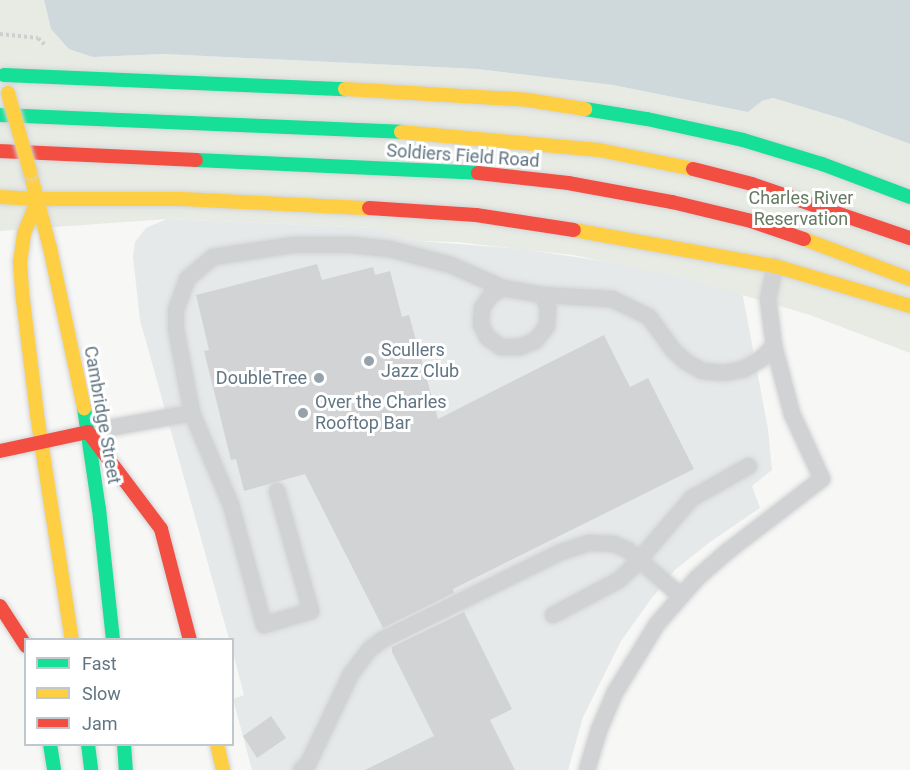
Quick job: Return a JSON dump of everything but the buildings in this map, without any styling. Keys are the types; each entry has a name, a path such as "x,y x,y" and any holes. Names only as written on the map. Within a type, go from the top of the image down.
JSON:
{"main road":[{"name":"Cambridge Street","path":"1,71 38,199 71,339 99,508 112,638"},
{"path":"1,71 434,93 528,100 647,119 743,140 822,164 910,197"},
{"name":"Soldiers Field Road","path":"0,115 441,134 599,150 650,159 752,184 910,238"},
{"name":"Soldiers Field Road","path":"0,151 465,172 568,183 672,202 751,221 832,248 910,279"},
{"path":"0,197 182,199 449,212 566,228 775,266 910,306"},
{"path":"38,199 24,234 20,262 41,442 72,638"},
{"path":"0,451 88,432 161,529 190,638"},
{"path":"0,606 24,642"},
{"path":"50,746 54,770"},
{"path":"88,746 91,770"},
{"path":"124,746 126,770"},
{"path":"217,746 223,770"}],"lane":[{"path":"277,491 311,611 264,625 231,504 192,413 177,338 176,310 187,279 213,257 292,245 351,245 390,249 451,265 503,288 543,295 603,297 632,306 649,317 672,349 686,362 702,371 724,373 744,369 761,359 774,346"},
{"path":"587,770 599,730 625,674 651,633 681,596 728,550 822,479 792,414 774,346 768,299 775,266"},
{"path":"503,288 491,295 482,308 481,324 487,337 501,346 520,347 535,341 547,326 548,309 543,295"},
{"path":"88,432 192,413"},
{"path":"553,615 612,584 640,559 692,498 749,465"},
{"path":"301,770 308,764 351,674 369,650 382,640 577,546 601,542 614,544 640,559 681,596"}],"path":[{"path":"0,34 38,38"}],"shaded area":[{"path":"44,0 910,0 910,144 843,119 773,98 762,101 748,112 613,85 477,69 164,54 93,57 69,49 51,29"},
{"path":"167,219 374,228 419,241 523,249 628,265 742,291 768,429 772,470 752,486 760,508 710,542 675,570 651,599 621,641 583,717 568,770 252,770 234,703 234,699 244,695 234,657 234,638 229,638 140,320 133,257 135,242 146,228"}],"green space":[{"name":"Charles River Reservation","path":"0,0 44,0 51,29 93,57 164,54 477,69 613,85 748,112 762,101 773,98 843,119 910,144 910,353 810,315 685,278 573,255 457,242 419,241 374,228 167,219 0,231"}],"traffic: fast":[{"path":"4,75 345,89"},
{"path":"585,109 647,119 743,140 822,164 910,197"},
{"path":"0,115 401,132"},
{"path":"196,160 478,173"},
{"path":"84,408 99,509 113,638"},
{"path":"50,746 54,770"},
{"path":"88,746 91,770"},
{"path":"124,746 126,770"}],"traffic: slow":[{"path":"345,89 528,100 585,109"},
{"path":"8,93 30,172"},
{"path":"401,132 599,150 693,169"},
{"path":"30,172 50,248 84,408"},
{"path":"0,197 38,199"},
{"path":"38,199 24,234 20,262 22,292 37,415 72,638"},
{"path":"38,199 182,199 369,208"},
{"path":"574,230 775,266 910,306"},
{"path":"804,239 910,279"},
{"path":"217,746 223,770"}],"traffic: jam":[{"path":"0,151 196,160"},
{"path":"693,169 752,184 910,238"},
{"path":"478,173 568,183 672,202 751,221 804,239"},
{"path":"369,208 476,215 574,230"},
{"path":"0,451 88,432 161,529 189,638"},
{"path":"0,606 24,643"}],"place":[{"name":"Scullers Jazz Club","path":"369,361"},
{"name":"DoubleTree","path":"319,378"},
{"name":"Over the Charles Rooftop Bar","path":"303,413"}]}
